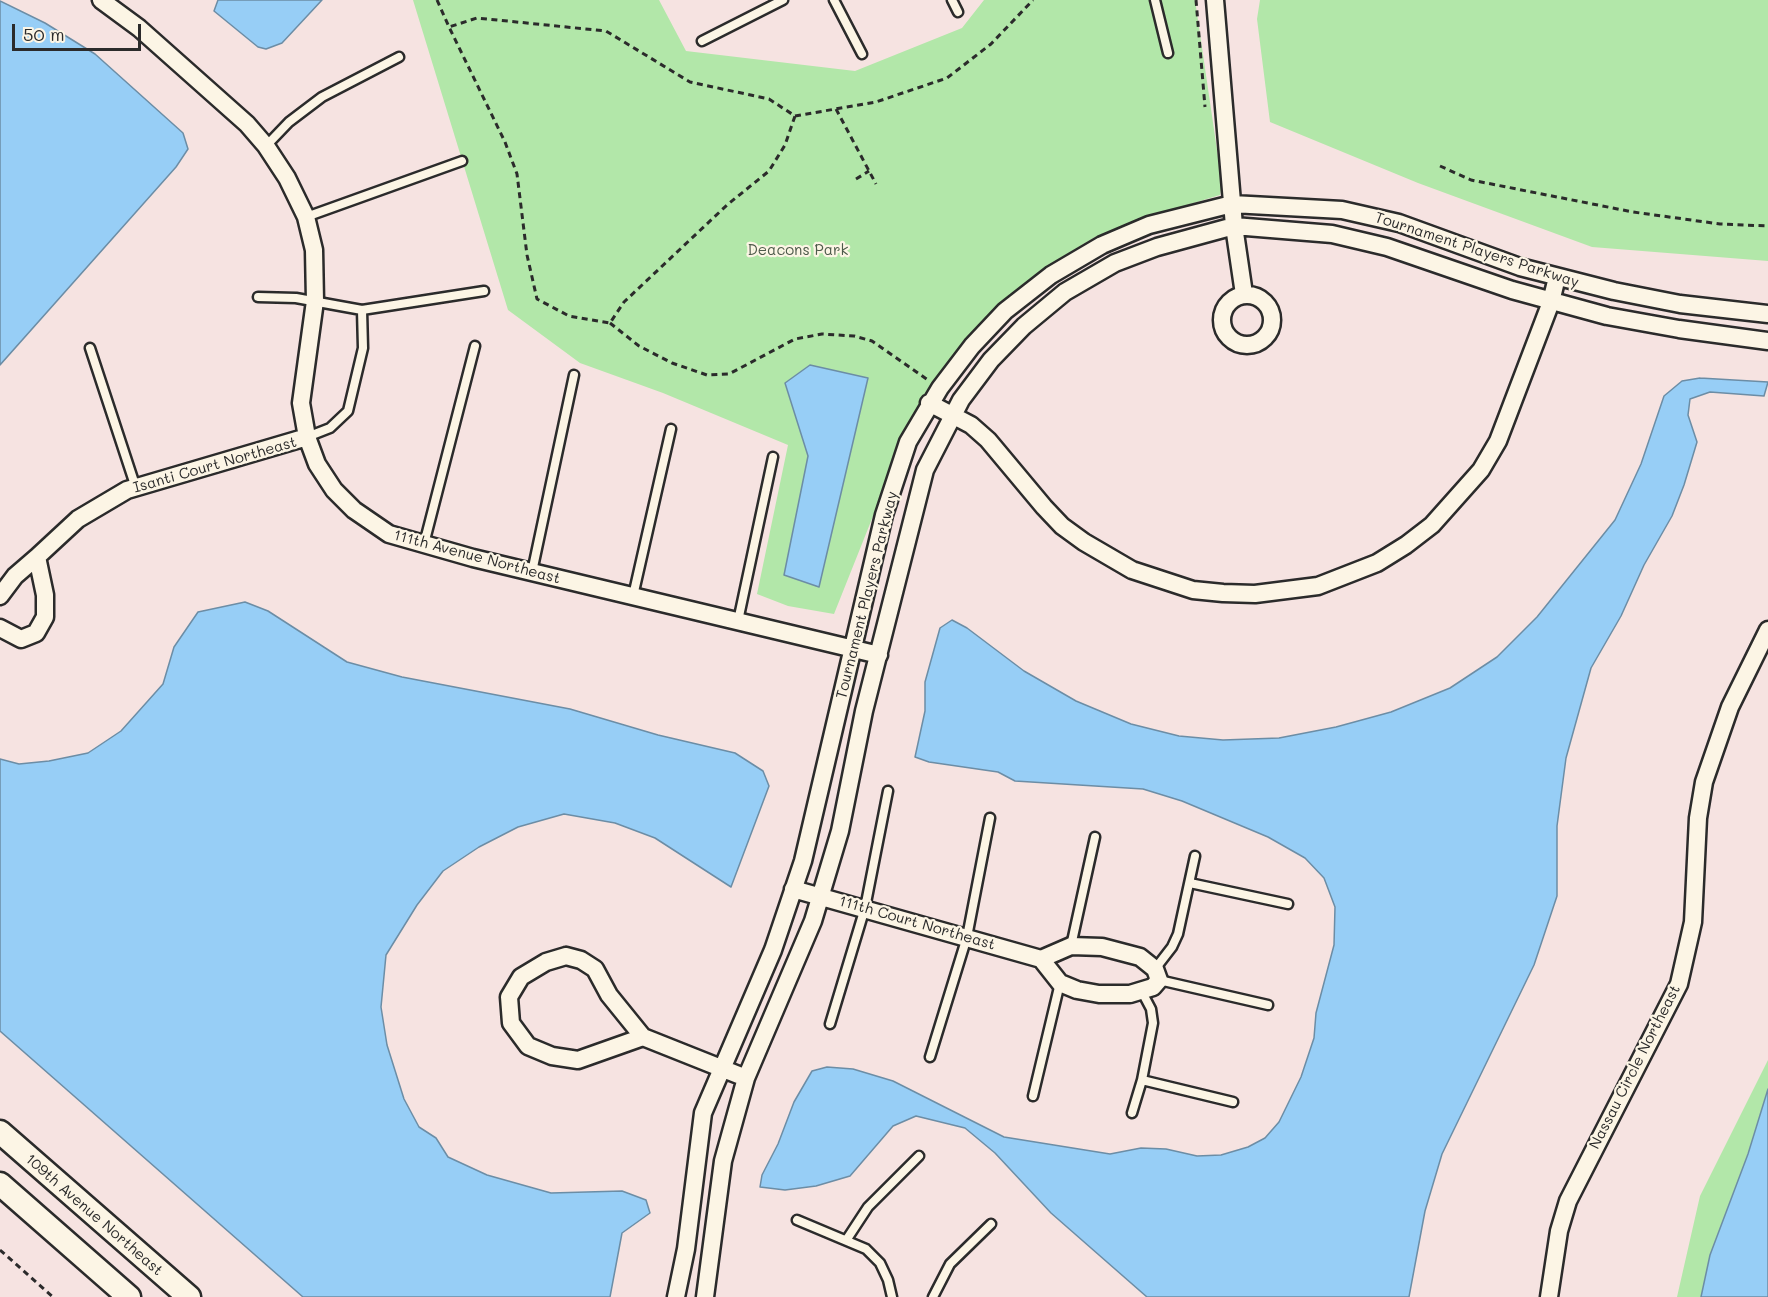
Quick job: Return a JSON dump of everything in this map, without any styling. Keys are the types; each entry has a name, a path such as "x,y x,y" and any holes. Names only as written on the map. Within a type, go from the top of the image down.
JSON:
{"main road":[{"name":"109th Avenue Northeast","path":"0,1132 189,1297"},
{"path":"0,1184 129,1297"}],"street":[{"name":"111th Avenue Northeast","path":"101,0 139,28 247,124 266,146 287,178 306,217 314,250 315,301 301,403 307,437 317,464 334,490 354,510 389,534 424,544 879,655"},
{"path":"1215,0 1234,226 1244,294"},
{"name":"Tournament Players Parkway","path":"676,1297 686,1249 704,1113 773,950 803,861 884,515 908,442 929,403 940,388 972,346 1005,311 1051,275 1102,245 1149,225 1232,204 1353,212 1399,223 1557,277 1680,304 1768,314"},
{"name":"Tournament Players Parkway","path":"705,1297 723,1161 746,1078 784,994 820,896 840,831 879,655 926,470 952,414 991,360 1024,326 1065,292 1115,263 1157,247 1234,226 1332,234 1387,247 1551,302 1679,329 1768,341"},
{"path":"929,403 971,425 996,447 1062,526 1091,547 1132,570 1156,580 1192,590 1223,593 1255,594 1318,586 1377,563 1406,545 1459,497 1481,470 1498,441 1551,302 1557,277"},
{"name":"Isanti Court Northeast","path":"0,596 15,576 78,519 136,488 307,437"},
{"path":"0,627 21,639 36,633 45,617 45,595 37,557"},
{"name":"Nassau Circle Northeast","path":"1549,1297 1559,1231 1568,1201 1679,984 1693,922 1698,818 1704,782 1730,706 1768,630"},
{"name":"111th Court Northeast","path":"793,889 1041,959"},
{"path":"1071,946 1102,947 1125,951 1140,957 1157,975 1153,987 1142,992 1099,994 1077,990 1060,982 1041,959 1071,946"},
{"path":"643,1037 578,1060 552,1056 528,1046 512,1023 509,998 521,977 546,962 566,956 581,960 596,969 609,995 643,1037 746,1078"}],"lane":[{"path":"702,41 783,0"},
{"path":"834,0 862,54"},
{"path":"952,0 958,12"},
{"path":"1155,0 1168,53"},
{"path":"266,146 289,122 322,98 399,57"},
{"path":"306,217 462,161"},
{"path":"258,297 315,301 362,310 484,291"},
{"path":"307,437 330,428 348,411 363,348 362,310"},
{"path":"424,544 475,346"},
{"path":"90,348 136,488"},
{"path":"532,572 574,375"},
{"path":"633,596 671,429"},
{"path":"738,621 773,458"},
{"path":"830,1024 864,908 888,791"},
{"path":"930,1057 967,937 990,818"},
{"path":"1071,946 1095,837"},
{"path":"1195,856 1178,934 1157,975 1268,1005"},
{"path":"1190,883 1288,904"},
{"path":"1033,1096 1060,982"},
{"path":"1132,1113 1142,1080 1153,1023 1151,1009 1142,992"},
{"path":"1142,1080 1233,1102"},
{"path":"847,1239 868,1207 919,1156"},
{"path":"797,1220 847,1239 866,1249 880,1263 888,1280 891,1297"},
{"path":"933,1297 950,1264 991,1224"}],"path":[{"path":"437,0 505,141 517,174 528,255 537,299 569,316 610,323 639,346 672,363 707,375 729,374 795,339 822,334 854,336 872,341 940,388"},
{"path":"450,27 477,18 606,31 690,82 769,99 795,116 876,102 947,78 991,44 1033,0"},
{"path":"836,109 876,184"},
{"path":"610,323 624,302 727,205 770,171 785,145 795,116"},
{"path":"1440,166 1471,180 1633,212 1720,224 1768,226"},
{"path":"856,179 869,171"},
{"path":"0,1251 53,1297"}],"green space":[{"name":"Deacons Park","path":"413,0 659,0 686,51 855,71 962,28 984,0 1195,0 1222,184 1220,195 1138,220 1095,237 1046,267 993,311 953,357 925,398 897,456 834,614 788,606 757,594 788,445 663,393 580,363 508,310"},
{"path":"1260,0 1768,0 1768,261 1592,247 1418,183 1270,122 1257,19"},
{"path":"1768,1060 1768,1297 1677,1297 1700,1196"}],"water":[{"path":"218,0 322,0 282,43 266,49 258,47 214,11"},
{"path":"0,1 45,23 95,54 183,133 188,149 176,167 0,365"},
{"path":"810,365 868,378 819,587 784,575 808,456 785,383"},
{"path":"1700,378 1768,382 1764,396 1710,392 1690,399 1688,415 1697,442 1684,485 1672,516 1644,565 1621,616 1591,668 1566,758 1557,826 1557,896 1534,965 1442,1154 1425,1211 1409,1297 1147,1297 1051,1213 995,1153 965,1128 916,1116 893,1126 850,1176 816,1186 785,1190 760,1187 762,1175 778,1144 794,1102 812,1071 827,1067 853,1069 893,1081 1004,1137 1110,1154 1141,1148 1166,1149 1197,1156 1221,1155 1248,1147 1265,1138 1279,1122 1301,1077 1314,1038 1316,1013 1334,945 1335,907 1324,878 1305,858 1268,837 1182,801 1143,789 1015,781 998,772 929,762 915,757 925,711 925,682 940,628 952,620 967,628 1024,671 1076,701 1131,724 1179,736 1223,740 1279,738 1336,727 1391,712 1450,688 1497,657 1537,617 1615,520 1641,464 1664,396 1682,381"},
{"path":"245,602 268,611 347,662 402,677 570,709 658,735 735,753 763,771 769,786 731,887 655,838 615,823 564,814 518,827 479,847 443,871 417,905 386,955 381,1007 387,1045 404,1099 419,1127 436,1138 448,1157 487,1175 551,1193 622,1191 646,1200 650,1213 622,1233 610,1297 303,1297 0,1031 0,759 19,764 88,753 121,731 163,684 174,647 198,612"},
{"path":"1768,1089 1768,1297 1701,1297 1710,1255 1748,1154"}]}
